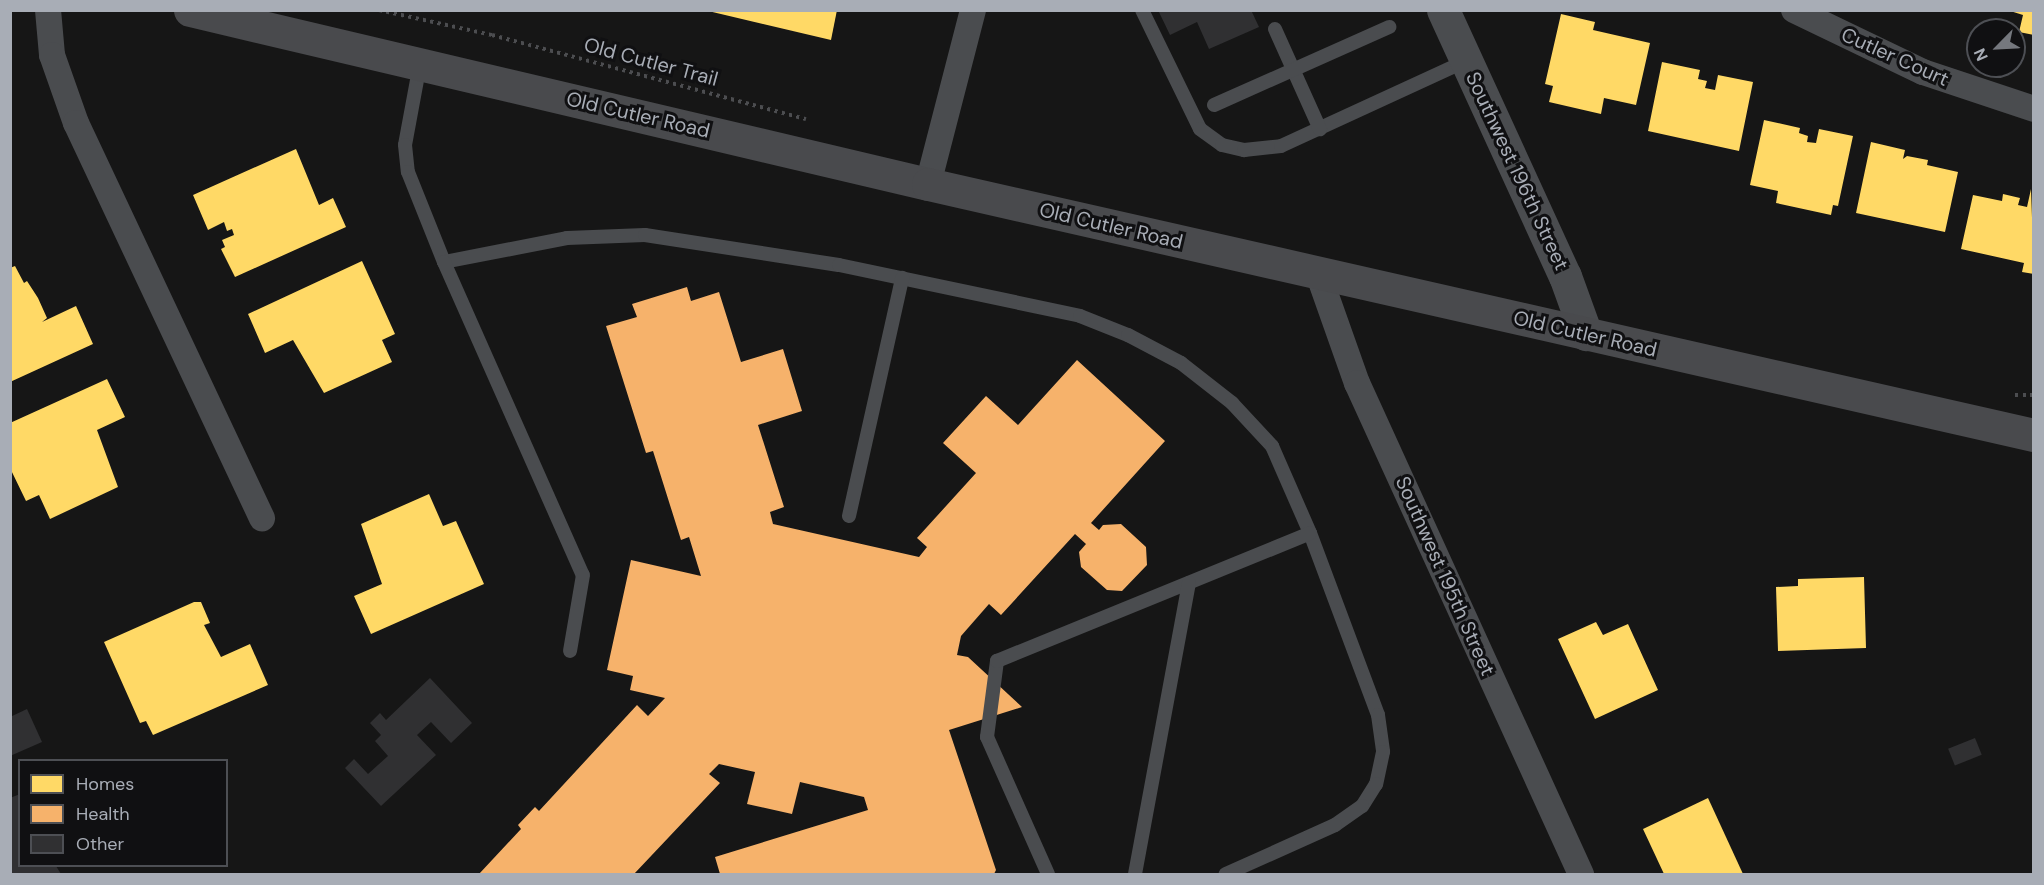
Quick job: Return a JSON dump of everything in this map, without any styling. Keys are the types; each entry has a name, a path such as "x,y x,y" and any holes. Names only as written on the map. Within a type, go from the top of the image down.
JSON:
{"main road":[{"name":"Old Cutler Road","path":"190,10 928,184 2034,435"}],"street":[{"path":"48,10 52,55 76,123 262,518"},
{"path":"928,184 974,10"},
{"name":"Southwest 196th Street","path":"1443,10 1565,276 1586,334"},
{"name":"Cutler Court","path":"1794,10 1923,72 2034,109"},
{"name":"Southwest 195th Street","path":"1318,273 1358,383 1581,874"}],"lane":[{"path":"1142,10 1192,117 1216,142 1244,150 1267,150 1320,129 1466,61"},
{"path":"1214,105 1389,27"},
{"path":"1275,29 1320,129"},
{"path":"420,63 405,144 408,172 444,262 582,575 570,651"},
{"path":"444,262 567,238 645,235 727,246 902,278 1080,316 1128,335 1182,363 1232,403 1272,446 1310,533 1378,715 1383,752 1376,784 1362,806 1335,825 1226,874"},
{"path":"849,516 902,278"},
{"path":"1048,874 987,737 997,661 1310,533"},
{"path":"1135,874 1189,583"}],"path":[{"name":"Old Cutler Trail","path":"379,10 492,35 810,120"}],"building: Homes":[{"path":"704,10 837,10 831,40"},
{"path":"2007,10 2034,10 2034,35 2026,33 2026,18 2022,18 2023,15"},
{"path":"1561,14 1595,22 1593,30 1650,43 1636,105 1604,98 1601,114 1549,102 1553,86 1545,84"},
{"path":"1662,62 1700,70 1698,79 1707,81 1705,88 1715,90 1718,75 1753,82 1739,151 1648,131"},
{"path":"1764,120 1800,128 1799,133 1808,136 1807,142 1816,143 1819,129 1853,136 1838,206 1833,205 1831,215 1776,203 1778,191 1750,185"},
{"path":"1871,142 1905,150 1903,159 1907,156 1928,160 1927,165 1958,172 1945,232 1856,213"},
{"path":"296,149 319,205 333,198 346,227 235,277 221,249 225,247 222,240 234,235 232,229 227,231 224,222 208,230 193,195"},
{"path":"2031,189 2034,274 2022,272 2024,263 1961,249 1973,195 2002,201 2003,194 2020,198 2018,205 2027,207"},
{"path":"362,261 395,334 382,340 392,362 324,393 293,340 265,353 248,314"},
{"path":"15,266 24,283 27,281 38,298 47,318 42,322 76,306 93,344 10,382 10,268"},
{"path":"107,379 125,417 97,430 118,487 50,519 39,495 26,501 10,468 10,423"},
{"path":"429,494 443,526 456,521 484,584 371,634 354,596 382,584 361,524"},
{"path":"1864,577 1866,648 1778,651 1776,587 1798,586 1798,579"},
{"path":"194,602 201,602 210,623 204,625 221,657 250,644 268,685 153,735 146,721 140,723 104,642"},
{"path":"1596,622 1603,635 1628,624 1658,690 1595,719 1558,639"},
{"path":"1708,798 1743,874 1664,874 1643,829"}],"building: Health":[{"path":"687,287 691,301 719,292 741,362 783,349 802,411 758,425 784,507 770,512 773,524 919,557 927,547 917,538 976,473 943,443 986,396 1018,425 1077,360 1165,441 1091,523 1099,530 1103,525 1121,524 1146,547 1147,565 1122,591 1107,590 1081,567 1079,552 1086,544 1075,534 1001,615 989,604 961,636 957,655 968,657 1022,707 949,730 996,870 994,874 720,874 715,857 868,810 864,797 800,782 792,814 747,804 755,772 719,764 709,774 720,783 634,874 479,874 521,829 518,825 535,807 539,811 637,705 648,716 665,698 630,690 633,676 607,670 631,560 701,576 689,537 681,540 653,451 646,453 606,326 637,317 632,304"}],"building: Other":[{"path":"1158,10 1251,10 1259,27 1209,49 1197,22 1170,35"},
{"path":"430,678 472,723 451,743 431,722 417,735 436,755 381,806 345,768 354,759 368,774 388,756 375,741 381,735 370,723 380,713 386,720"},
{"path":"27,709 42,742 10,756 10,717"},
{"path":"1975,738 1982,755 1955,766 1948,749"},
{"path":"18,795 18,867 57,867 61,874 10,874 10,798"}]}
